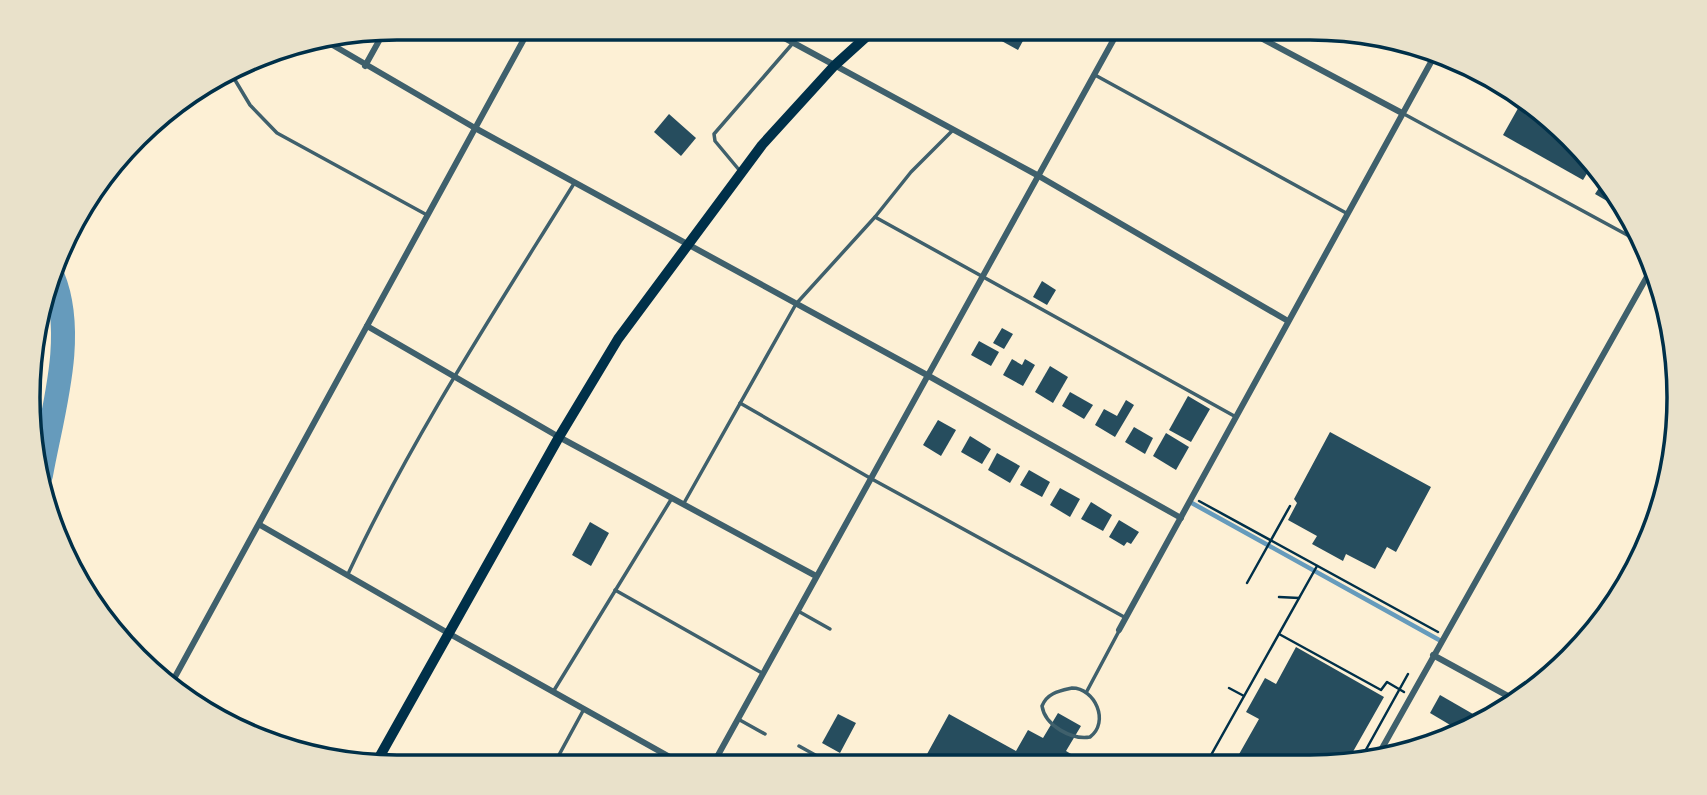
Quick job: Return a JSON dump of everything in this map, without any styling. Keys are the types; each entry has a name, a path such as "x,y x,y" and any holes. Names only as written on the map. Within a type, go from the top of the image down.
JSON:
{"main road":[{"path":"381,754 559,436 618,339 762,145 834,66 863,40"}],"street":[{"path":"175,677 523,40"},
{"path":"786,40 1037,175 1288,321"},
{"path":"718,755 1113,40"},
{"path":"1265,40 1402,113"},
{"path":"365,66 379,41"},
{"path":"334,46 475,128 927,375 1181,518"},
{"path":"1119,630 1431,62"},
{"path":"1384,747 1433,655 1646,277"},
{"path":"367,326 559,436 816,576"},
{"path":"260,524 447,633 666,755"},
{"path":"1433,655 1507,696"}],"lane":[{"path":"741,173 715,142 713,134 793,44"},
{"path":"1094,74 1348,214"},
{"path":"235,79 250,105 276,133 427,215"},
{"path":"1402,113 1628,235"},
{"path":"683,504 796,304 875,217 911,172 953,130"},
{"path":"348,576 376,515 454,375 575,183"},
{"path":"875,217 1236,417"},
{"path":"740,403 870,478 1126,618"},
{"path":"553,692 672,498"},
{"path":"615,590 762,673"},
{"path":"797,610 830,629"},
{"path":"1087,691 1119,630"},
{"path":"1072,688 1087,691 1094,700 1099,716 1098,729 1090,737 1077,737 1045,718 1042,706 1044,701 1056,691 1072,688"},
{"path":"559,755 584,709"},
{"path":"738,719 765,734"},
{"path":"799,746 816,755"}],"path":[{"path":"1192,497 1444,636"},
{"path":"1247,583 1290,506"},
{"path":"1211,755 1316,566"},
{"path":"1279,597 1299,598"},
{"path":"1279,634 1381,690 1387,682 1411,695"},
{"path":"1365,750 1408,674"},
{"path":"1229,688 1244,696"}],"building":[{"path":"1000,40 1023,40 1018,50"},
{"path":"1518,108 1562,145 1587,173 1583,180 1503,135"},
{"path":"669,114 696,138 681,156 654,132"},
{"path":"1599,188 1609,202 1595,194"},
{"path":"1042,281 1056,290 1047,305 1033,297"},
{"path":"1002,328 1013,334 1004,349 993,343"},
{"path":"979,341 999,352 991,366 971,355"},
{"path":"1012,359 1022,365 1025,359 1035,365 1023,386 1003,375"},
{"path":"1050,366 1068,377 1053,403 1035,392"},
{"path":"1070,392 1093,405 1084,419 1062,406"},
{"path":"1188,396 1210,409 1191,442 1169,430"},
{"path":"1126,400 1134,405 1115,437 1095,425 1104,409 1117,416"},
{"path":"938,420 956,430 941,456 923,445"},
{"path":"1134,427 1153,438 1145,454 1125,442"},
{"path":"1330,432 1431,487 1396,552 1387,547 1375,569 1346,554 1343,561 1312,544 1317,536 1288,520 1297,503 1294,499"},
{"path":"1166,433 1189,447 1176,470 1153,456"},
{"path":"970,436 991,449 982,464 961,452"},
{"path":"997,453 1020,466 1010,483 988,470"},
{"path":"1029,470 1050,482 1042,497 1020,485"},
{"path":"1060,488 1080,499 1070,517 1050,505"},
{"path":"1091,502 1112,515 1103,531 1081,519"},
{"path":"1119,520 1139,532 1131,544 1127,542 1124,546 1109,537"},
{"path":"590,522 609,533 591,566 572,555"},
{"path":"1296,647 1384,697 1353,752 1239,755 1259,719 1246,712 1265,678 1276,684"},
{"path":"1440,695 1473,714 1451,726 1430,713"},
{"path":"1058,713 1081,726 1066,751 1073,755 926,755 949,714 1016,751 1028,730 1043,738"},
{"path":"838,714 856,723 840,753 822,743"}],"waterway":[{"path":"45,455 63,349 63,324 57,290"},
{"path":"1190,502 1441,641"}]}
